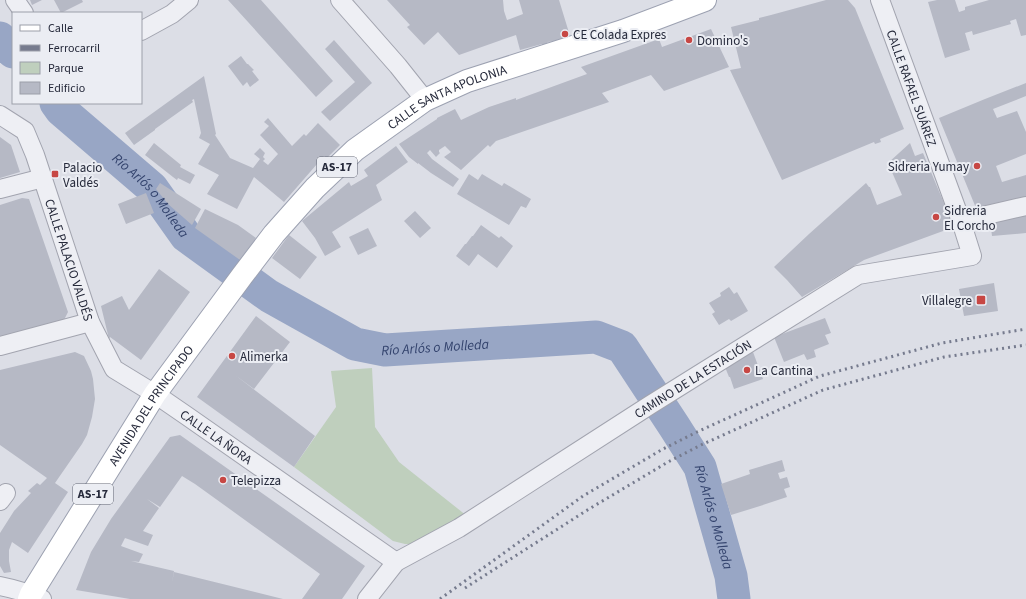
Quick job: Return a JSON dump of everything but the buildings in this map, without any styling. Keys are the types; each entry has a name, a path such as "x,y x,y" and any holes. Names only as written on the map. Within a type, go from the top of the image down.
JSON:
{"main road":[{"name":"CALLE SANTA APOLONIA","path":"237,283 263,249 315,188 355,150 425,100 467,81 624,31 705,0"},
{"name":"AVENIDA DEL PRINCIPADO","path":"34,597 155,394 237,283"}],"street":[{"path":"14,0 23,12"},
{"path":"142,30 172,14 189,0"},
{"path":"340,0 398,66 425,100"},
{"name":"CALLE RAFAEL SUÁREZ","path":"880,0 961,220"},
{"name":"CALLE PALACIO VALDÉS","path":"0,115 25,131 43,178 90,322 114,370 155,394"},
{"path":"0,189 43,178"},
{"path":"961,220 1026,206"},
{"name":"CAMINO DE LA ESTACIÓN","path":"396,562 459,528 650,405 858,275 972,256 961,220"},
{"path":"0,346 90,322"},
{"name":"CALLE LA ÑORA","path":"155,394 396,562"},
{"path":"367,599 396,562"},
{"path":"0,586 14,589 34,597"}],"green space":[{"path":"372,368 375,427 399,462 467,516 414,544 405,544 393,541 294,467 336,407 331,371"}],"waterway":[{"name":"Río Arlós o Molleda","path":"0,38 12,51"},
{"name":"Río Arlós o Molleda","path":"57,104 61,110 152,188 186,236 269,296 355,344 385,350 596,337 622,347 700,467 731,576 734,599"}],"railway":[{"path":"440,599 583,496 663,449 697,432 820,376 942,343 1026,329"},
{"path":"465,588 589,509 668,462 701,445 823,390 944,357 1026,345"}],"place":[{"name":"CE Colada Expres","path":"565,34"},
{"name":"Domino's","path":"689,40"},
{"name":"Sidreria Yumay","path":"977,166"},
{"name":"Palacio Valdés","path":"55,174"},
{"name":"Sidreria El Corcho","path":"936,217"},
{"name":"Villalegre","path":"981,300"},
{"name":"Alimerka","path":"232,356"},
{"name":"La Cantina","path":"747,370"},
{"name":"Telepizza","path":"223,480"}]}
